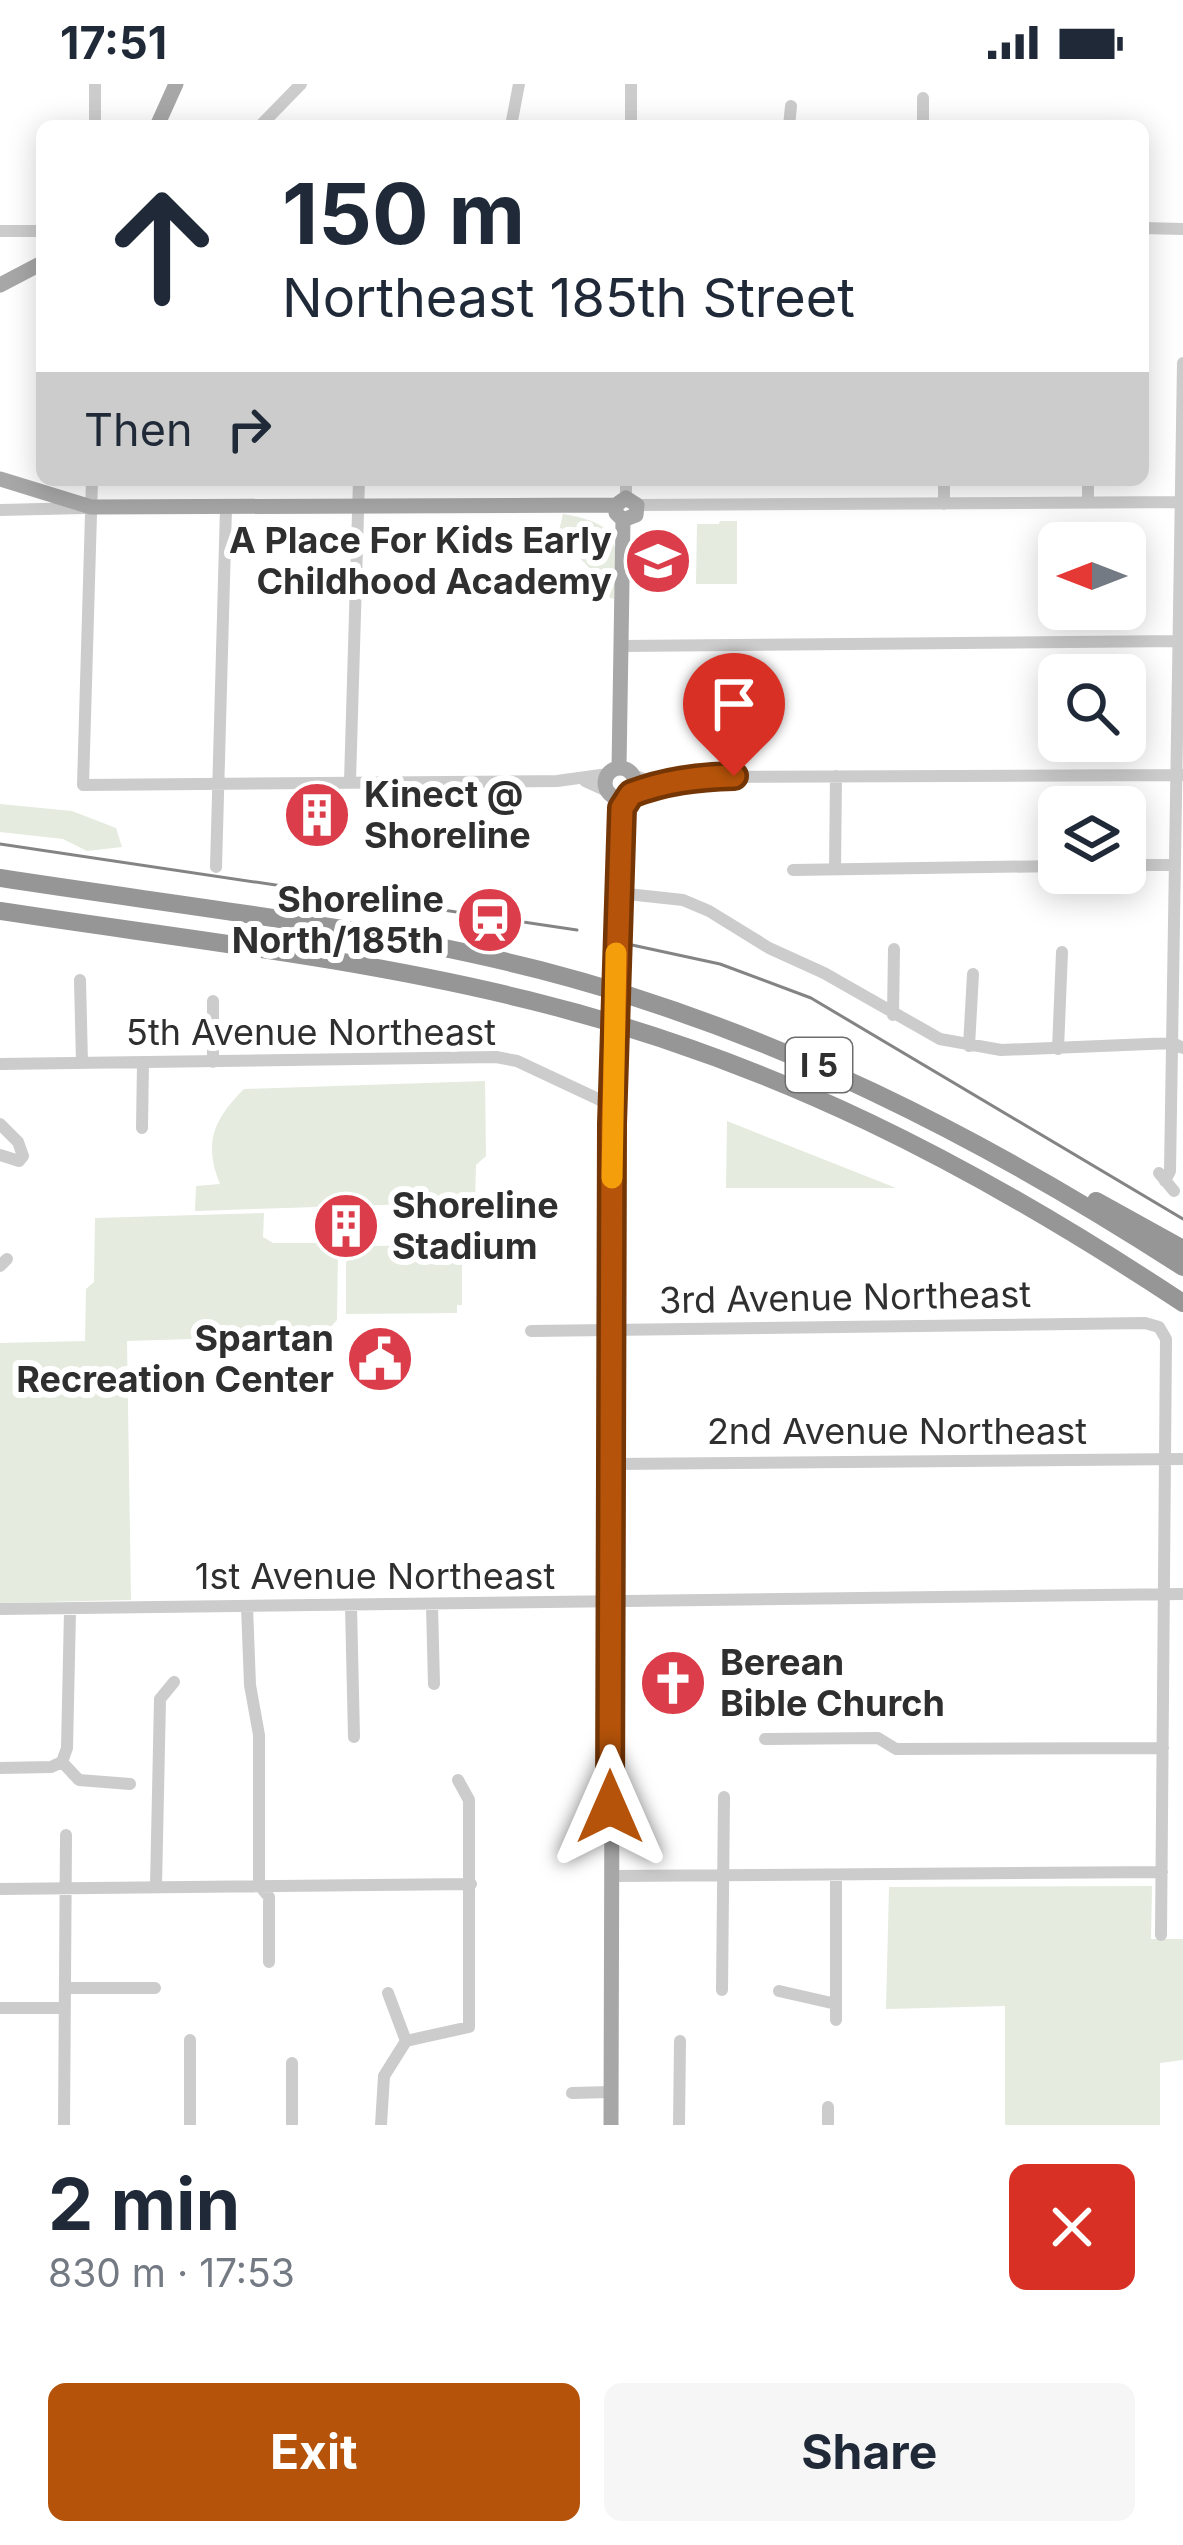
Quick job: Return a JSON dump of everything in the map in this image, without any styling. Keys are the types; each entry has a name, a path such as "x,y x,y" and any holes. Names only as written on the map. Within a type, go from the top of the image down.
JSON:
{"highway":[{"name":"I 5","path":"0,878 420,944 589,983 696,1017 819,1065 938,1121 1183,1267"},
{"name":"I 5","path":"0,911 450,983 658,1037 797,1089 916,1143 1062,1224 1183,1303"},
{"path":"1036,1176 1114,1209 1183,1249"}],"main road":[{"path":"160,120 176,84"},
{"path":"0,285 36,266"},
{"path":"0,478 91,508 626,507 613,1106 611,2125"}],"street":[{"path":"95,84 95,120"},
{"path":"266,120 301,84"},
{"path":"512,120 519,84"},
{"path":"631,84 631,120"},
{"path":"923,98 923,120"},
{"path":"790,120 791,106"},
{"path":"1149,228 1183,229"},
{"path":"0,231 36,231"},
{"path":"1166,1182 1178,1046 1175,865 1183,363"},
{"path":"92,486 83,785 578,779 657,789 675,779 1179,775"},
{"path":"350,782 358,486"},
{"path":"626,486 626,507 1182,502"},
{"path":"944,486 944,504"},
{"path":"1088,486 1088,503"},
{"path":"0,510 91,508"},
{"path":"216,867 226,508"},
{"path":"622,646 1179,641"},
{"path":"835,869 836,776"},
{"path":"1146,866 1175,865"},
{"path":"793,870 1038,866"},
{"path":"618,893 683,900 709,911 940,1039 1001,1050 1178,1046"},
{"path":"893,1015 895,950"},
{"path":"1058,1049 1062,952"},
{"path":"969,1046 974,974"},
{"path":"80,980 82,1063"},
{"path":"213,1001 213,1061"},
{"name":"5th Avenue Northeast","path":"0,1064 496,1057 517,1061 613,1106"},
{"path":"142,1128 143,1063"},
{"path":"0,1124 18,1142 23,1156 19,1161 0,1155"},
{"name":"3rd Avenue Northeast","path":"531,1331 1144,1323 1159,1327 1166,1339 1167,1459"},
{"path":"1161,1935 1167,1459"},
{"name":"2nd Avenue Northeast","path":"612,1464 1183,1459"},
{"name":"1st Avenue Northeast","path":"0,1610 1183,1594"},
{"path":"247,1606 250,1685 259,1735 259,1885 269,1897 269,1962"},
{"path":"351,1606 353,1737"},
{"path":"432,1606 434,1684"},
{"path":"0,1768 51,1768 62,1762 67,1748 70,1611"},
{"path":"157,1886 160,1699 174,1682"},
{"path":"764,1739 878,1738 896,1749 1163,1748"},
{"path":"62,1762 79,1780 130,1784"},
{"path":"381,2125 384,2076 406,2041 469,2027 470,1800 458,1780"},
{"path":"722,1990 724,1797"},
{"path":"64,2125 66,1835"},
{"path":"611,1876 1162,1872"},
{"path":"836,1876 836,2020"},
{"path":"0,1888 471,1884"},
{"path":"66,1988 155,1988"},
{"path":"779,1991 836,2004"},
{"path":"388,1994 406,2041"},
{"path":"0,2008 65,2008"},
{"path":"190,2040 190,2125"},
{"path":"680,2041 680,2125"},
{"path":"292,2063 292,2125"},
{"path":"572,2093 611,2092"},
{"path":"827,2107 828,2125"}],"shaded area":[{"path":"563,514 597,524 612,539 614,599 599,594 595,574 558,535"},
{"path":"737,521 737,584 696,584 697,524"},
{"path":"0,804 72,811 116,828 122,847 87,851 63,839 0,832"},
{"path":"485,1081 486,1156 476,1165 475,1202 195,1211 196,1186 220,1184 212,1156 214,1132 244,1089"},
{"path":"727,1121 896,1188 726,1188"},
{"path":"264,1213 263,1237 273,1243 319,1243 338,1252 337,1320 323,1335 127,1341 131,1600 0,1603 0,1343 85,1341 86,1289 94,1282 95,1218"},
{"path":"462,1245 462,1305 457,1305 457,1313 346,1314 346,1262 369,1246"},
{"path":"1152,1886 1151,1939 1183,1939 1183,2060 1160,2063 1160,2125 1005,2125 1005,2006 886,2009 889,1887"}],"tram line":[{"path":"0,844 577,930"},
{"path":"632,945 720,964 811,998 1183,1219"}],"slow traffic":[{"path":"612,1178 616,953"}],"place":[{"name":"A Place For Kids Early Childhood Academy","path":"658,561"},
{"name":"Kinect @ Shoreline","path":"317,815"},
{"name":"Shoreline North/185th","path":"490,920"},
{"name":"Shoreline Stadium","path":"346,1226"},
{"name":"Spartan Recreation Center","path":"380,1359"},
{"name":"Berean Bible Church","path":"673,1683"}],"route":[{"path":"610,1807 612,1124 622,808 631,794 657,789 675,779 734,776"}]}
